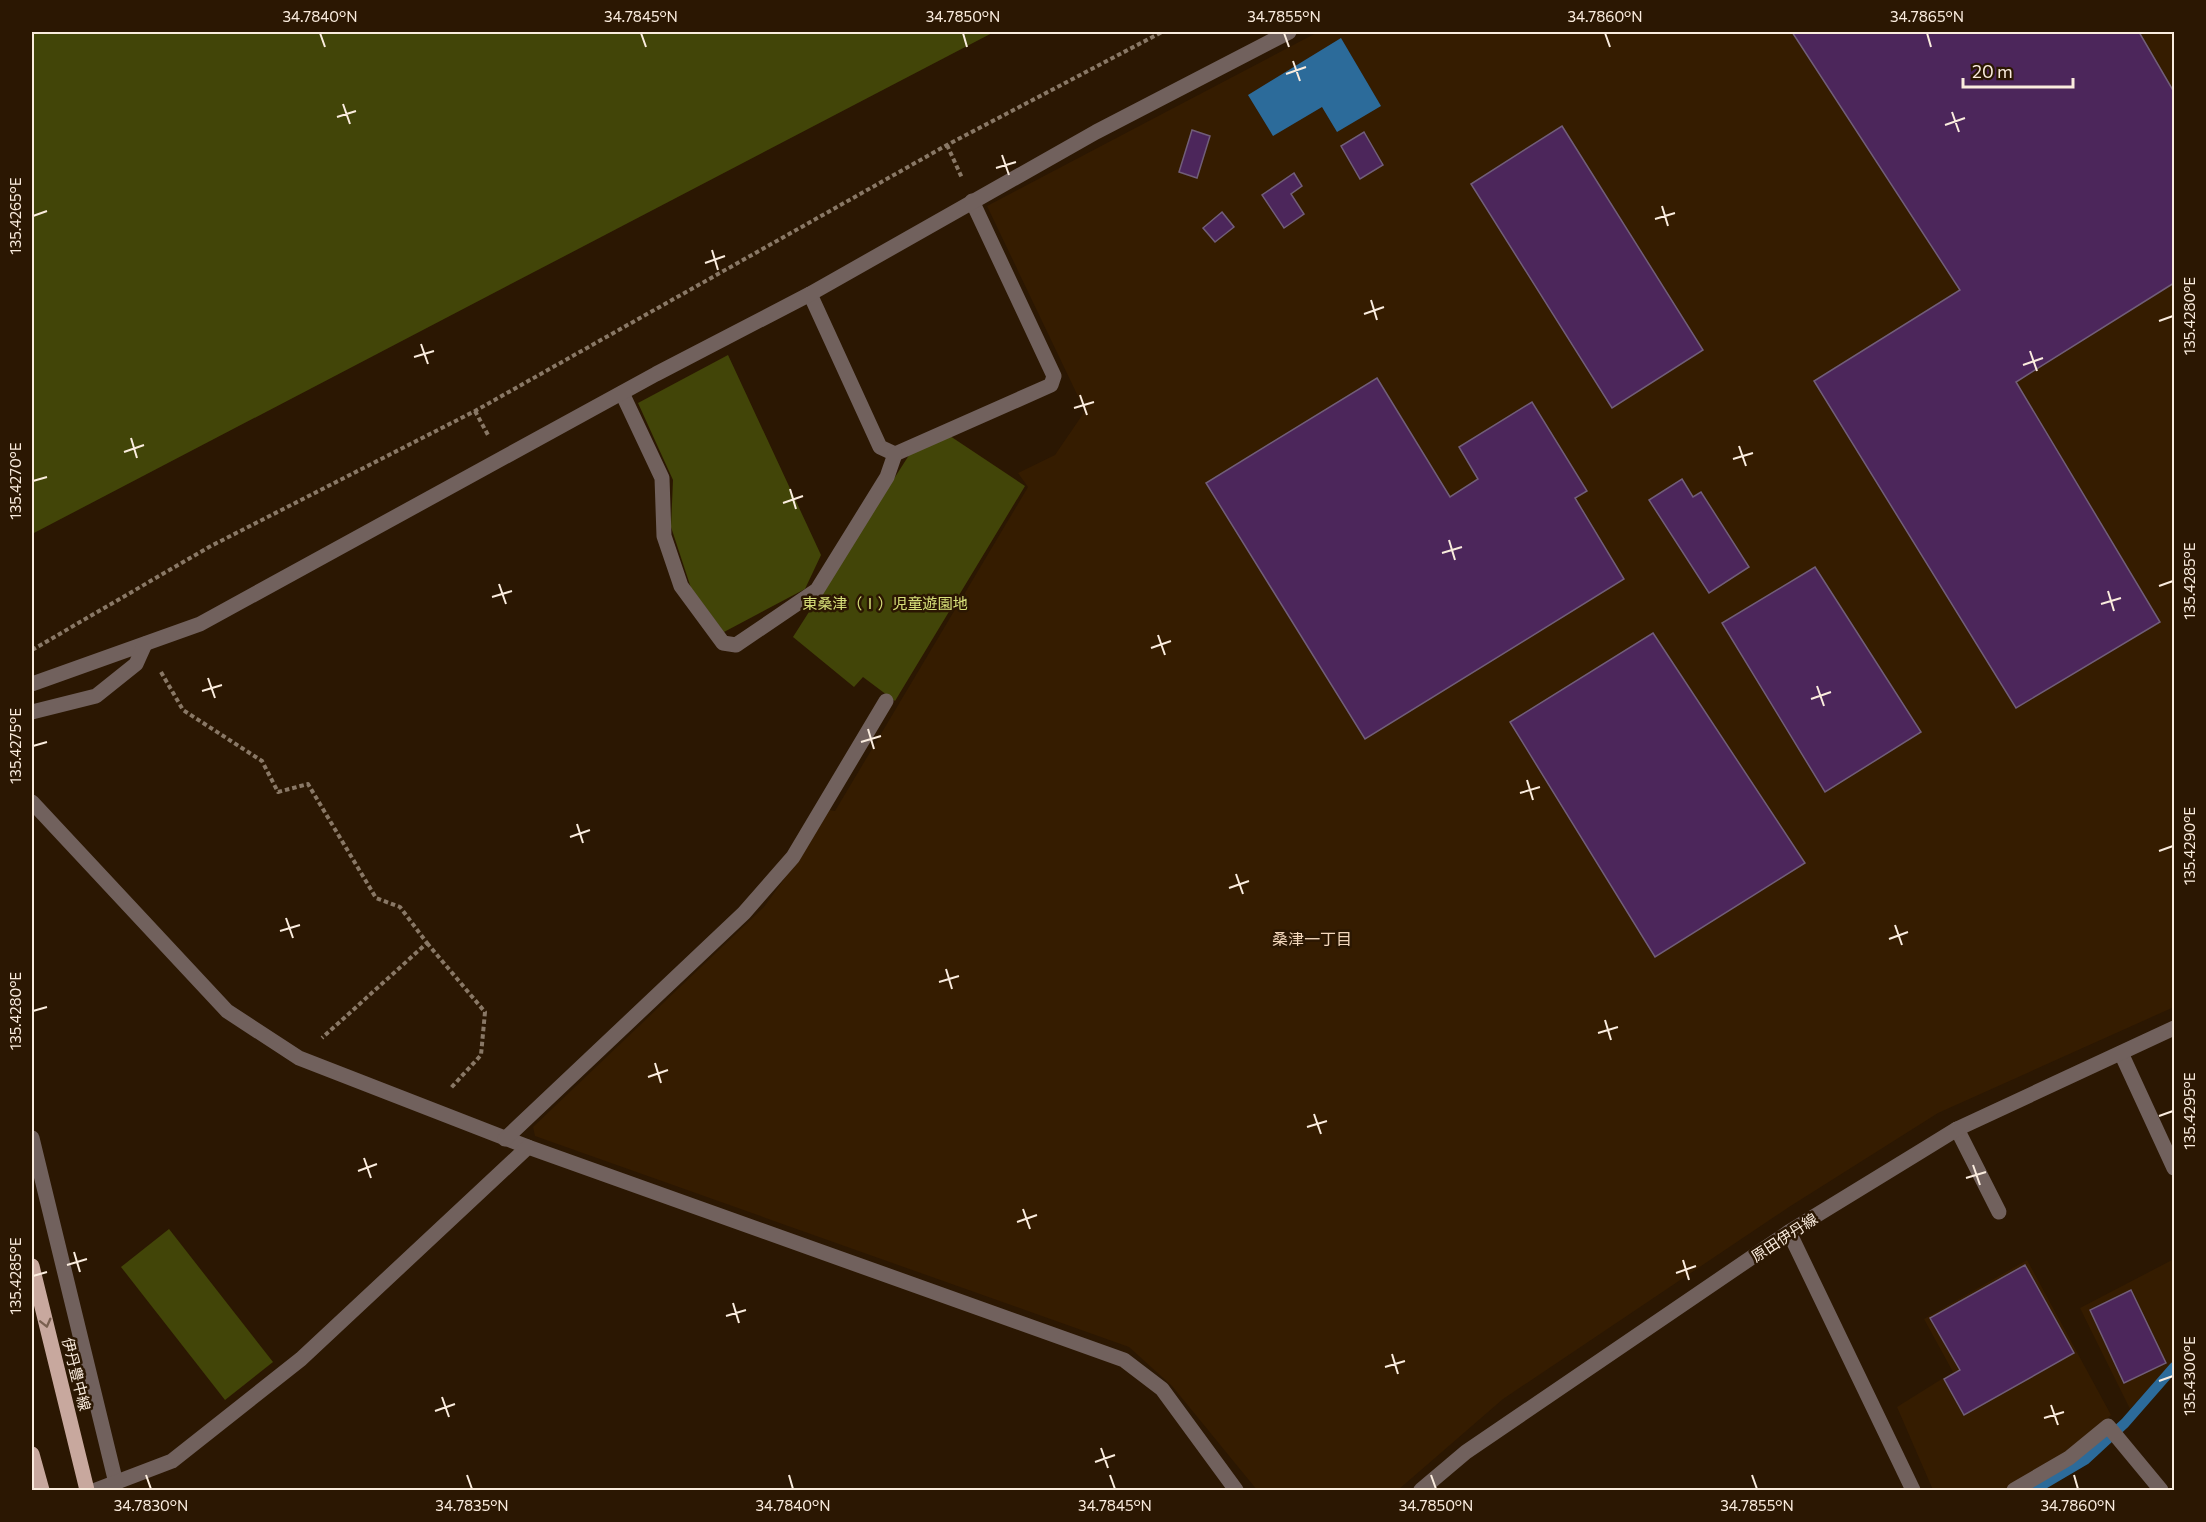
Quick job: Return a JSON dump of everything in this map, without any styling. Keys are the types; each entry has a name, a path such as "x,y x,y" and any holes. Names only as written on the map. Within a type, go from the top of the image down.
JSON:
{"main road":[{"name":"伊丹豊中線","path":"32,1266 87,1491"},
{"path":"32,1454 42,1491"}],"street":[{"path":"32,684 200,624 622,393 810,294 1096,132 1289,32"},
{"path":"622,393 662,478 663,536 681,586 723,643 736,645 817,590 887,477 895,454 1051,385 1054,376 972,201"},
{"path":"810,294 880,447 895,454"},
{"path":"32,712 96,696 136,664 145,644"},
{"path":"505,1138 744,913 793,857 886,701"},
{"path":"32,802 227,1011 299,1058 528,1147 1124,1360 1162,1389 1236,1491"},
{"name":"原田伊丹線","path":"1422,1491 1466,1452 1789,1232 1957,1130 2175,1028"},
{"path":"2121,1053 2175,1168"},
{"path":"1957,1130 1999,1212"},
{"path":"32,1138 116,1483"},
{"path":"96,1491 172,1461 301,1359 528,1147"},
{"path":"1789,1232 1913,1491"},
{"path":"2014,1491 2069,1458 2108,1426 2161,1491"}],"path":[{"path":"32,650 209,548 475,411 947,145 1162,32"},
{"path":"947,145 972,201"},
{"path":"145,644 183,710 262,761 278,792 308,783 376,898 400,907 485,1012 481,1055 432,1110"},
{"path":"299,1058 427,943"}],"shaded area":[{"path":"1318,32 2174,32 2174,1007 1938,1113 1789,1207 1503,1399 1398,1490 1257,1490 1172,1386 1129,1347 535,1136 533,1127 764,907 828,810 835,811 1028,487 1018,473 1055,455 1085,411 987,206"},
{"path":"2174,1259 2174,1361 2130,1409 2080,1308"},
{"path":"2027,1260 2111,1415 2076,1448 2008,1490 1933,1490 1897,1407 1953,1372 1924,1319"}],"green space":[{"path":"32,32 994,32 32,534"},
{"path":"728,355 821,555 805,589 724,632 691,588 671,527 673,480 638,403"},
{"name":"東桑津（Ⅰ）児童遊園地","path":"950,436 1025,486 895,701 863,677 854,687 793,637 911,452"},
{"path":"169,1229 273,1362 225,1400 121,1267"}],"water":[{"path":"1341,38 1381,106 1337,132 1322,107 1273,136 1248,95"}],"building":[{"path":"1792,32 2139,32 2174,92 2174,283 2016,382 2160,622 2016,708 1814,381 1960,290"},
{"path":"1562,126 1703,350 1612,408 1471,184"},
{"path":"1192,130 1210,136 1197,178 1179,172"},
{"path":"1364,132 1383,165 1360,179 1341,146"},
{"path":"1294,173 1302,186 1291,194 1304,214 1284,228 1262,195"},
{"path":"1222,212 1234,227 1215,242 1203,228"},
{"path":"1377,378 1450,497 1478,479 1459,447 1532,402 1587,491 1575,498 1624,579 1365,739 1206,483"},
{"path":"1682,479 1693,497 1701,492 1749,567 1709,593 1649,500"},
{"path":"1815,567 1921,732 1825,792 1722,623"},
{"path":"1653,633 1805,863 1655,957 1510,722"},
{"path":"2025,1265 2074,1353 1964,1415 1944,1379 1960,1370 1930,1318"},
{"path":"2131,1290 2166,1363 2124,1383 2090,1310"}],"waterway":[{"path":"2034,1490 2085,1460 2125,1423 2174,1367"}],"district":[{"name":"桑津一丁目","path":"1312,938"}]}
